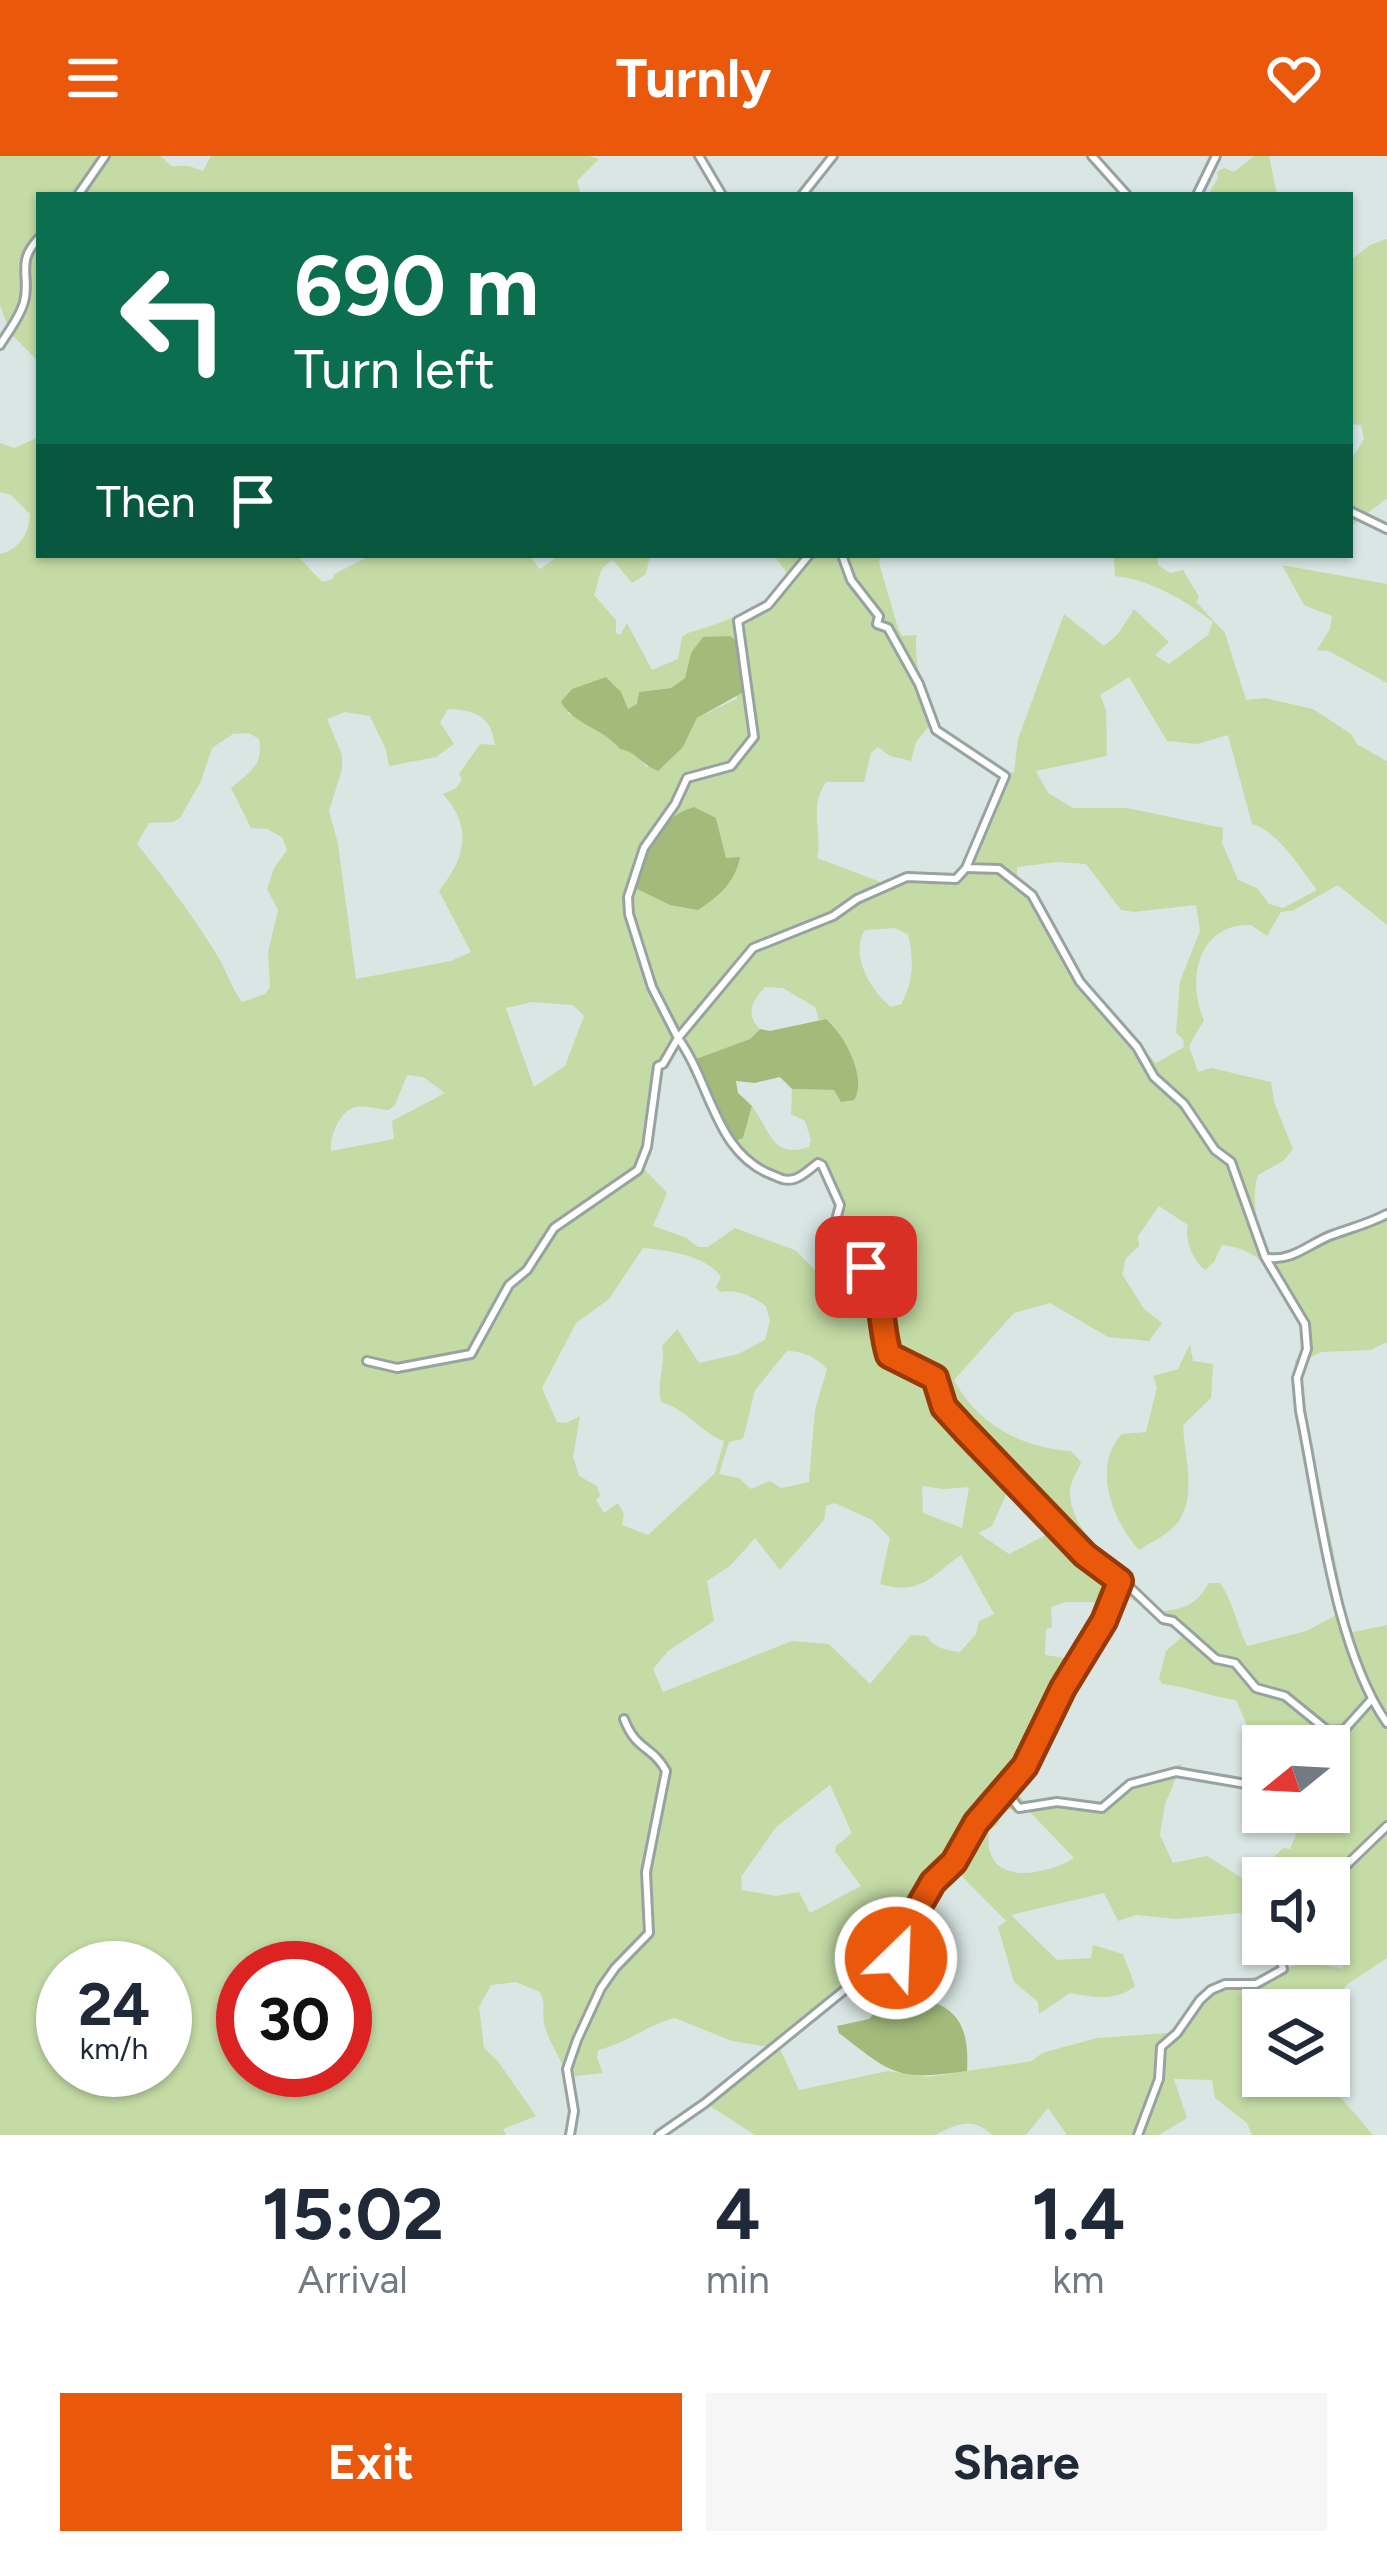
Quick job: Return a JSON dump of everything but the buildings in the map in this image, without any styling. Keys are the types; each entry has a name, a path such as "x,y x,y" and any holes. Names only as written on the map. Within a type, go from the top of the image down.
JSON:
{"street":[{"path":"80,192 105,156"},
{"path":"699,156 720,192"},
{"path":"804,192 833,156"},
{"path":"1092,156 1124,192"},
{"path":"1198,192 1216,156"},
{"path":"0,346 26,299 22,271 36,241"},
{"path":"1353,513 1387,530"},
{"path":"807,558 768,605 738,621 754,737 731,766 687,778 644,848 628,897 652,987 693,1060 726,1140 749,1166 796,1179 818,1163 822,1165 840,1205 824,1269 844,1273 866,1267 871,1272 889,1355 935,1378 944,1407 1085,1555 1216,1659 1235,1664 1256,1688 1285,1696 1321,1725"},
{"path":"367,1361 397,1368 453,1360 476,1348 508,1286 527,1270 554,1228 638,1170 646,1148 658,1066 747,952 833,916 857,898 907,877 956,879 966,868 1005,776 936,730 900,647 888,628 877,624 880,616 851,580 843,558"},
{"path":"966,868 999,869 1032,895 1080,982 1138,1047 1154,1077 1184,1104 1215,1150 1231,1162 1265,1257 1305,1324 1307,1349 1298,1378 1300,1411 1340,1604 1371,1700 1387,1723"},
{"path":"1265,1257 1274,1260 1298,1254 1387,1214"},
{"path":"659,2135 863,1976 879,1972 896,1958 901,1937 933,1882 954,1862 976,1823 1025,1766 1063,1688 1104,1621 1120,1581"},
{"path":"1348,1725 1371,1700"},
{"path":"570,2135 574,2111 567,2068 577,2040 601,1988 652,1924 646,1871 666,1771 657,1756 631,1739 624,1720"},
{"path":"1006,1791 1019,1808 1057,1802 1095,1809 1130,1784 1175,1772 1242,1783"},
{"path":"1350,1862 1387,1826"},
{"path":"1138,2135 1159,2079 1161,2047 1211,1990 1226,1984 1256,1984 1283,1969 1282,1965"}],"green space":[{"path":"0,156 161,156 171,166 203,171 211,156 599,159 577,181 580,192 36,192 36,359 10,333 0,305"},
{"path":"1254,156 1269,156 1276,192 1210,192 1217,172 1224,168 1234,172"},
{"path":"1387,239 1387,498 1353,525 1353,457 1364,439 1361,425 1353,424 1353,259"},
{"path":"36,438 36,558 300,558 322,582 364,558 531,558 540,569 556,558 649,558 646,574 632,583 613,560 608,563 594,595 616,620 616,633 620,635 627,623 652,670 678,659 682,637 688,633 743,613 779,589 790,578 776,558 880,558 898,628 902,636 917,635 921,685 937,724 958,744 1008,774 1014,772 1018,739 1064,614 1104,646 1134,609 1169,642 1155,655 1169,664 1208,635 1213,622 1191,606 1154,587 1115,576 1114,558 1157,558 1158,565 1170,573 1183,570 1199,597 1196,602 1225,633 1246,700 1265,698 1313,709 1387,761 1387,925 1338,885 1294,910 1281,912 1267,936 1251,925 1219,933 1208,944 1197,972 1204,1020 1189,1046 1198,1072 1211,1068 1271,1082 1293,1149 1283,1161 1258,1175 1256,1216 1267,1256 1277,1259 1387,1218 1387,1342 1371,1350 1321,1352 1306,1360 1300,1388 1350,1633 1387,1625 1387,1958 1343,1989 1242,1989 1242,2097 1340,2097 1373,2135 1252,2135 1247,2123 1215,2098 1212,2080 1174,2079 1187,2118 1159,2135 1067,2135 1048,2108 1026,2135 992,2135 978,2125 964,2124 935,2135 755,2135 707,2104 696,2109 695,2105 769,2047 732,2041 675,2018 598,2050 603,2073 566,2077 546,2029 540,1992 516,1982 491,1985 479,2007 484,2048 536,2116 503,2129 506,2135 0,2135 0,554 22,539 30,514 11,495 0,492 0,443 14,448","holes":["691,653 738,698 697,718 683,747 647,767 634,751 620,749 608,733 567,713 588,684 606,677 627,710 637,704 640,692 671,688 685,678","1129,677 1167,741 1197,744 1228,735 1252,824 1279,842 1317,890 1283,908 1269,904 1257,888 1238,880 1222,843 1223,828 1127,808 1073,808 1048,793 1036,771 1107,756 1106,710 1100,695","448,709 474,713 486,721 495,745 480,744 459,774 462,779 456,788 443,794 459,819 462,842 455,866 439,891 471,952 451,961 356,979 338,844 329,811 342,755 327,719 345,712 370,716 389,766 436,757 454,744 440,722","930,725 1002,775 961,873 952,877 909,874 883,883 817,858 818,801 826,782 864,782 871,753 878,747 911,761 916,742","249,733 259,739 260,748 250,772 231,788 251,828 282,837 287,850 267,889 278,910 268,952 270,987 265,994 242,1002 201,930 137,844 149,823 180,818 201,781 212,748 233,734","716,818 726,858 739,857 637,889","1086,864 1121,910 1196,905 1200,931 1180,981 1176,1033 1184,1047 1156,1063 1100,1000 1059,942 1033,891 1017,880 1017,867","894,928 908,934 912,970 901,1004 891,1007 870,982 861,961 865,930","765,987 783,988 815,1007 819,1020 834,1026 852,1056 834,1090 792,1089 791,1114 805,1121 811,1140 809,1147 797,1150 774,1141 752,1106 743,1138 724,1127 697,1059 750,1039 760,1029 752,1008","532,1002 573,1005 584,1016 565,1066 534,1087 506,1008","679,1042 723,1132 748,1167 793,1183 821,1167 839,1205 823,1266 815,1270 795,1250 735,1228 708,1247 698,1247 653,1226 667,1193 645,1170 659,1075","407,1075 423,1077 445,1093 392,1121 394,1139 331,1151 337,1125 350,1109 389,1110","1159,1206 1188,1225 1190,1248 1205,1270 1222,1245 1255,1256 1280,1280 1297,1311 1306,1345 1295,1361 1296,1398 1339,1614 1306,1631 1247,1646 1220,1583 1209,1583 1188,1605 1159,1612 1123,1580 1125,1573 1081,1526 1070,1491 1081,1462 1071,1451 1035,1445 1003,1431 975,1410 954,1380 1014,1313 1050,1303 1108,1337 1149,1341 1162,1323 1144,1309 1122,1274 1126,1258 1139,1246 1138,1236","643,1248 697,1259 721,1277 716,1287 720,1292 744,1294 766,1306 770,1321 765,1340 738,1354 699,1363 677,1329 662,1346 661,1402 724,1441 715,1473 648,1535 622,1525 624,1514 618,1503 604,1513 596,1500 600,1496 597,1486 579,1476 573,1457 580,1416 557,1422 542,1388 576,1323 609,1299","787,1351 809,1356 827,1369 815,1410 809,1482 781,1488 770,1481 751,1489 739,1478 719,1474 729,1442 743,1439 755,1390","922,1486 969,1487 962,1528 923,1513","1009,1488 1016,1490 1025,1501 1021,1506 1034,1521 1042,1520 1050,1533 1009,1554 978,1533 992,1526","835,1503 872,1520 890,1538 880,1584 917,1585 961,1555 994,1614 979,1621 976,1634 960,1652 941,1648 926,1636 911,1635 870,1684 829,1644 792,1641 663,1692 653,1669 668,1651 714,1621 707,1581 731,1565 755,1538 780,1570 824,1520 826,1506","1121,1591 1183,1636 1166,1651 1159,1678 1162,1684 1236,1700 1247,1725 1350,1725 1350,1833 1294,1833 1290,1849 1283,1848 1274,1857 1350,1857 1350,1965 1343,1969 1280,1965 1259,1976 1221,1982 1201,1994 1168,2033 1097,2038 1042,2053 1032,2061 928,2077 888,2071 799,2090 780,2049 851,1990 882,1976 896,1977 917,1918 952,1866 1006,1921 998,1927 1014,1982 1038,2002 1039,2014 1070,1993 1112,1996 1135,1986 1123,1954 1093,1945 1091,1958 1057,1960 1011,1915 1104,1893 1118,1921 1136,1915 1177,1919 1242,1913 1242,1878 1207,1856 1173,1863 1160,1835 1165,1804 1182,1764 1128,1779 1096,1805 1053,1800 1027,1805 1013,1788 1039,1751 1053,1715","1065,1602 1093,1602 1105,1611 1079,1660 1045,1655 1046,1629 1052,1627 1051,1607","830,1785 852,1833 835,1851 861,1886 810,1913 799,1892 776,1896 742,1890 741,1877 776,1827","1005,1809 1029,1811 1074,1858 1046,1870 1016,1873 994,1861 989,1830"]},
{"path":"1282,565 1387,584 1387,683 1329,651 1317,650 1332,616 1304,605"},
{"path":"730,636 745,647 749,689 697,718 683,747 658,771 620,749 561,702 572,689 606,677 621,692 628,709 637,704 639,692 671,688 685,678 691,653 703,637"},
{"path":"694,807 716,818 726,858 740,857 725,888 698,910 670,905 637,889 653,838 669,820"},
{"path":"826,1019 852,1057 858,1080 854,1100 841,1102 834,1090 792,1089 780,1077 755,1083 736,1081 738,1093 752,1106 743,1138 732,1142 696,1059 750,1039 760,1029"},
{"path":"1190,1344 1193,1361 1213,1364 1211,1398 1183,1425 1187,1499 1175,1525 1139,1550 1114,1509 1108,1462 1122,1434 1146,1432 1157,1387 1153,1376 1178,1369"},
{"path":"903,1995 935,2003 955,2016 965,2038 967,2071 897,2072 839,2033 837,2026 869,2019 883,2004"}],"route":[{"path":"866,1267 881,1310 889,1355 935,1378 944,1407 1085,1555 1120,1581 1104,1621 1063,1688 1025,1766 976,1823 954,1862 933,1882 901,1937 896,1958"}]}
